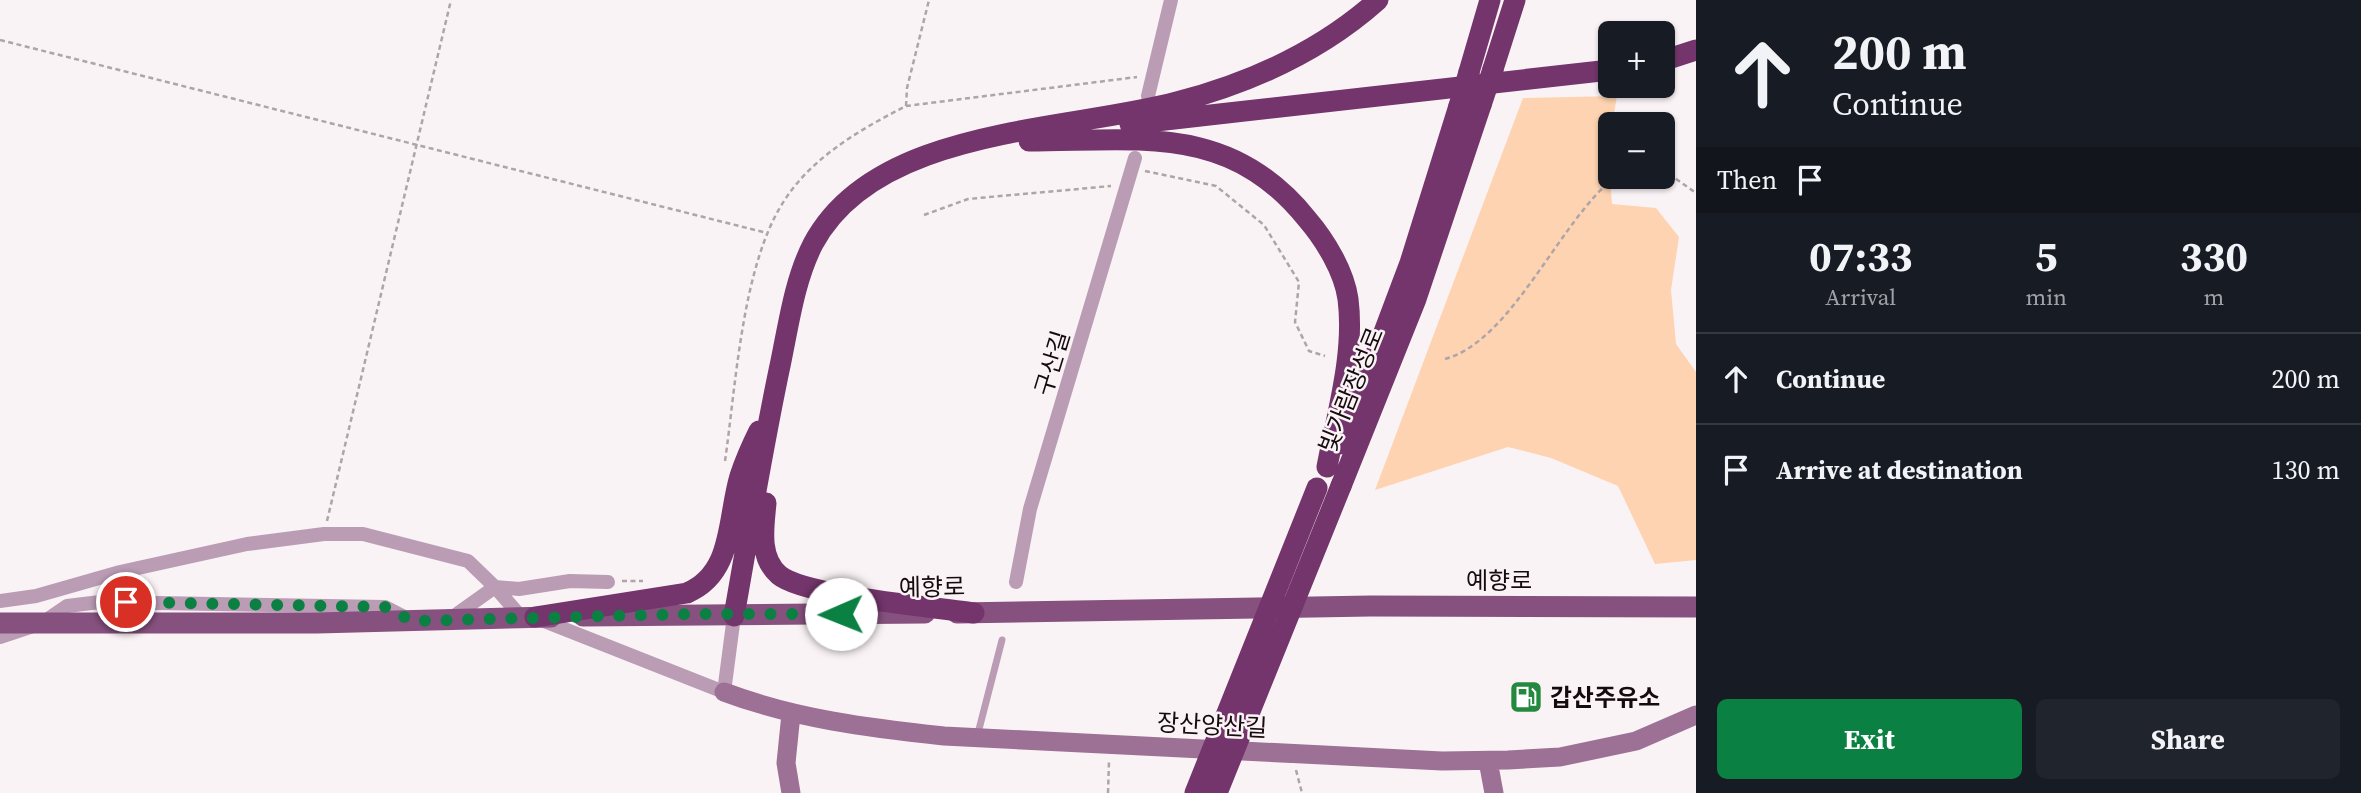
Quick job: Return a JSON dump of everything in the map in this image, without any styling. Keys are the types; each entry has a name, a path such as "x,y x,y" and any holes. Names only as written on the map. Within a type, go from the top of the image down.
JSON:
{"highway":[{"path":"734,616 774,393 803,267 814,243 830,219 887,173 949,146 1175,102 1258,75 1331,36 1378,0"},
{"name":"빛가람장성로","path":"1195,793 1317,488 1351,420 1410,263 1490,0"},
{"name":"빛가람장성로","path":"1217,793 1416,299 1515,0"},
{"path":"1675,57 1696,50"},
{"path":"982,140 1598,71"},
{"path":"982,140 1164,141 1188,144 1216,150 1238,161 1267,177 1293,200 1327,246 1348,296 1347,361 1327,467"},
{"path":"774,393 763,542 769,561 778,575 811,589 974,613"},
{"path":"528,617 687,593 702,587 713,577 722,559 740,476 774,393"}],"main road":[{"name":"예향로","path":"0,623 412,621 692,614 734,616 1371,606 1696,607"}],"street":[{"path":"1148,96 1171,0"},
{"name":"구산길","path":"1016,582 1030,509 1132,171"},
{"path":"0,601 36,596 120,572 247,544 324,534 363,534 468,561 528,617 724,692 734,616"},
{"path":"448,620 495,587 519,589 570,581 608,582"},
{"path":"0,637 42,623"},
{"name":"장산양산길","path":"724,692 791,714 865,728 977,737 1293,754 1488,761 1560,757 1624,743 1696,715"},
{"path":"791,714 786,763 791,793"},
{"path":"1488,761 1494,793"}],"lane":[{"path":"977,737 1002,640"}],"path":[{"path":"324,534 451,0"},
{"path":"906,106 929,0"},
{"path":"0,40 767,233"},
{"path":"724,468 747,306 767,233 784,200 829,152 872,123 906,106 1153,76"},
{"path":"923,215 968,199 1132,171 1216,186 1265,225 1299,282 1295,322 1310,351 1325,356"},
{"path":"1675,178 1696,193"},
{"path":"1445,359 1459,355 1480,341 1531,281 1600,189"},
{"path":"608,582 648,581"},
{"path":"1108,793 1109,744"},
{"path":"1293,754 1302,793"}],"shaded area":[{"path":"1523,98 1617,98 1614,112 1598,112 1598,189 1611,189 1612,204 1656,208 1679,237 1671,290 1676,344 1696,372 1696,560 1655,564 1618,486 1551,458 1508,447 1375,490"}],"place":[{"name":"갑산주유소","path":"1526,697"}],"route":[{"path":"126,602 385,607 412,621 692,614 841,614"}]}
